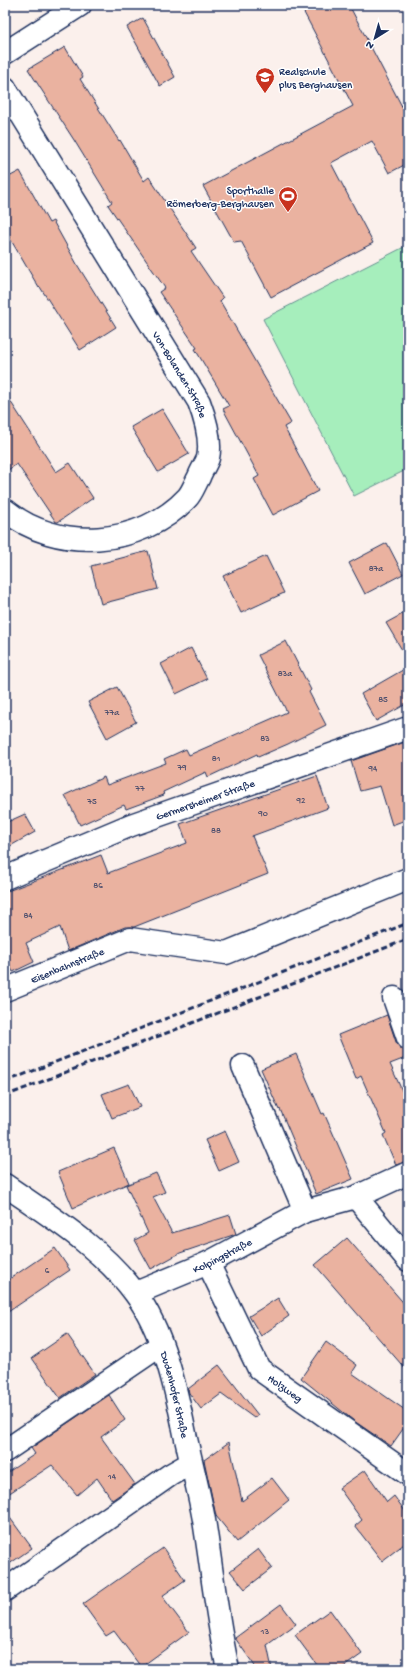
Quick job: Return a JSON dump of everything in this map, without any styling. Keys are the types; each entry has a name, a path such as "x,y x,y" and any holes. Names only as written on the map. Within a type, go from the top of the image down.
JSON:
{"street":[{"path":"5,53 80,5"},
{"name":"Von-Bolanden-Straße","path":"5,88 199,402 207,425 208,458 188,498 163,519 132,532 104,539 73,539 42,531 15,518 5,510"},
{"name":"Germersheimer Straße","path":"5,878 131,825 408,728"},
{"name":"Eisenbahnstraße","path":"5,990 130,940 226,953 408,878"},
{"path":"394,998 408,1038"},
{"path":"243,1066 305,1211"},
{"name":"Kolpingstraße","path":"136,1294 208,1262 305,1211 356,1198 408,1173"},
{"name":"Dudenhofer Straße","path":"5,1185 65,1226 98,1253 136,1294 147,1313 161,1345 179,1404 204,1519 222,1640 228,1669"},
{"path":"356,1198 408,1260"},
{"name":"Holzweg","path":"208,1262 259,1369 408,1474"},
{"path":"5,1451 161,1345"},
{"path":"5,1590 170,1475 192,1463"}],"green space":[{"path":"408,245 408,469 354,496 263,319"}],"building":[{"name":"Sporthalle Römerberg-Berghausen","path":"300,5 349,5 408,118 408,163 389,173 372,141 331,163 373,243 271,297 241,241 234,242 203,186 353,106"},
{"path":"143,18 175,77 160,86 127,27"},
{"path":"65,47 83,77 80,79 119,141 120,140 144,181 149,177 196,248 191,251 223,298 220,301 291,423 284,427 318,491 273,515 254,479 259,476 223,409 229,406 195,349 197,348 159,292 165,288 108,205 112,202 28,69"},
{"path":"20,171 49,223 53,221 78,266 116,327 80,350 40,287 39,288 5,230 5,179"},
{"path":"5,393 56,472 70,463 93,498 58,522 56,522 17,464 5,472"},
{"path":"162,409 189,454 158,472 131,427"},
{"path":"387,543 403,574 365,594 349,563"},
{"path":"148,551 158,589 101,604 91,566"},
{"path":"266,556 284,593 241,613 223,576"},
{"path":"408,611 408,660 386,623"},
{"path":"286,641 311,690 309,692 326,725 258,757 257,754 208,777 206,772 163,792 164,795 126,809 124,805 80,825 65,795 104,777 107,785 166,763 164,759 186,749 189,755 287,712 258,655"},
{"path":"191,648 207,679 176,694 161,664"},
{"path":"408,667 408,703 376,721 361,694"},
{"path":"117,687 136,722 107,738 88,702"},
{"path":"408,741 408,819 392,825 380,786 360,791 351,761"},
{"path":"317,776 328,808 252,836 268,874 134,927 125,927 68,951 60,927 26,943 34,962 13,972 5,956 5,892 101,855 108,873 187,843 180,824"},
{"path":"25,814 35,832 5,849 5,823"},
{"path":"387,1015 396,1042 400,1048 408,1050 408,1057 390,1064 408,1104 408,1161 396,1165 383,1135 386,1133 361,1076 356,1079 338,1035"},
{"path":"296,1054 322,1114 324,1113 353,1179 316,1194 280,1109 279,1110 261,1069"},
{"path":"129,1084 140,1107 112,1118 102,1094"},
{"path":"225,1131 239,1162 219,1171 205,1140"},
{"path":"114,1148 129,1183 73,1208 58,1172"},
{"path":"156,1173 165,1192 153,1197 172,1233 230,1215 236,1234 180,1253 151,1269 135,1240 148,1233 126,1185"},
{"path":"347,1238 408,1308 408,1372 315,1265"},
{"path":"55,1248 70,1270 5,1314 5,1282"},
{"path":"278,1298 289,1316 261,1336 249,1316"},
{"path":"67,1334 95,1374 60,1398 32,1358"},
{"path":"326,1342 357,1365 352,1373 408,1412 408,1422 391,1446 354,1421 301,1378"},
{"path":"219,1365 258,1415 254,1418 221,1394 201,1409 189,1393 188,1389"},
{"path":"109,1395 125,1420 101,1437 135,1484 112,1500 97,1478 77,1495 52,1465 5,1496 5,1474 35,1454 31,1448"},
{"path":"229,1442 242,1501 272,1478 289,1500 237,1542 216,1516 204,1460"},
{"path":"365,1470 387,1502 394,1496 408,1515 408,1541 382,1561 355,1526 362,1520 339,1488"},
{"path":"5,1511 32,1548 5,1567"},
{"path":"163,1548 185,1580 162,1596 189,1632 141,1667 114,1631 106,1636 83,1604"},
{"path":"258,1549 272,1568 245,1589 230,1571"},
{"path":"281,1604 296,1624 267,1645 272,1669 257,1669 235,1638"},
{"path":"330,1610 362,1654 341,1669 320,1669 295,1635"}],"railway":[{"path":"5,1082 408,923"},
{"path":"5,1096 408,939"}],"place":[{"name":"Realschule plus Berghausen","path":"265,94"},
{"name":"Sporthalle Römerberg-Berghausen","path":"288,213"}]}
